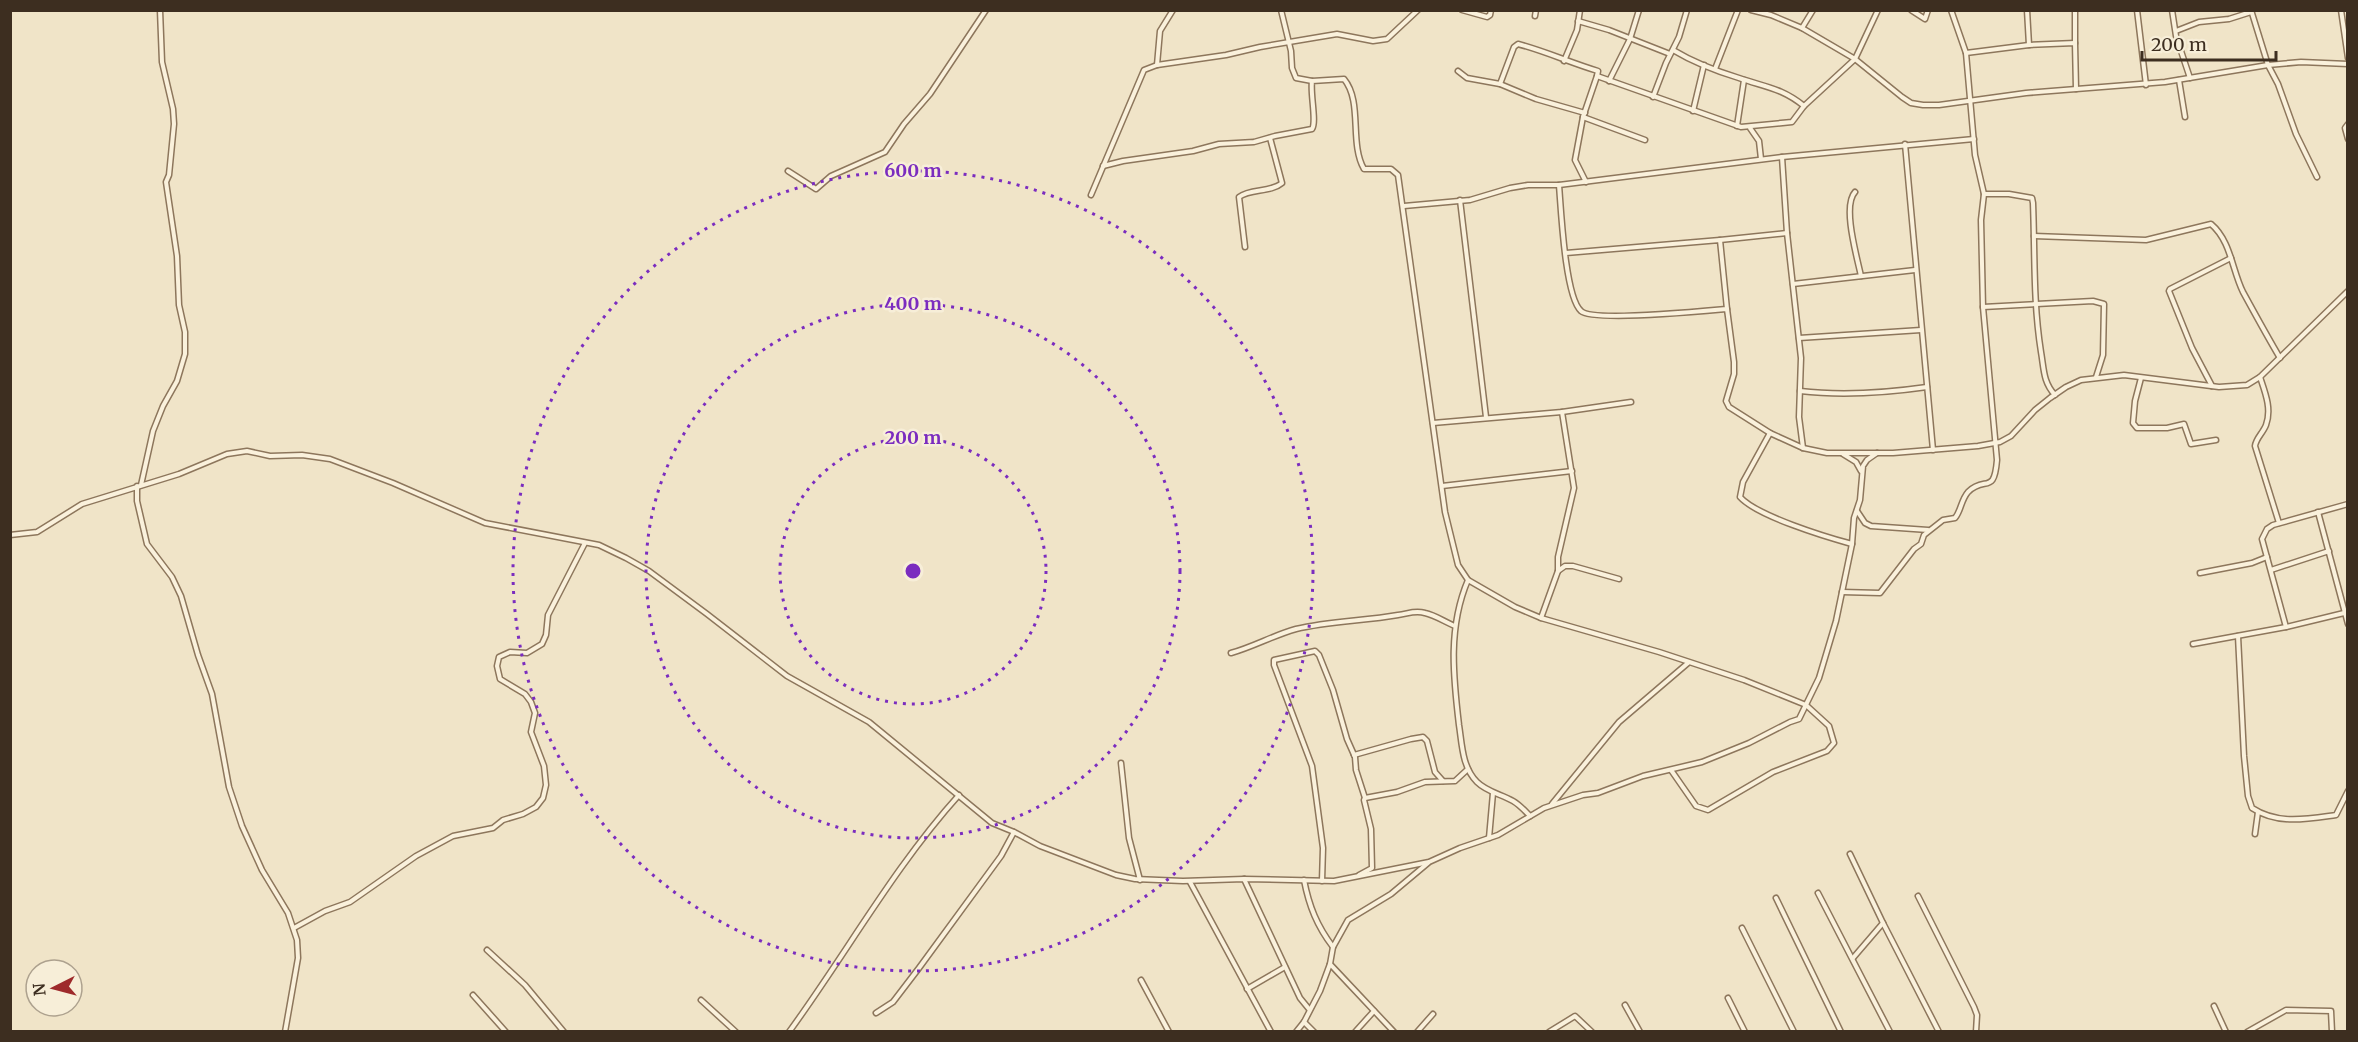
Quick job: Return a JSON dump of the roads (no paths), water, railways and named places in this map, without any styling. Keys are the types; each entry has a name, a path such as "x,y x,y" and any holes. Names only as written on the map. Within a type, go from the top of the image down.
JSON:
{"street":[{"path":"160,10 162,62 173,109 174,124 169,174 166,182 177,255 179,305 185,332 185,354 177,381 163,406 153,431 137,501 147,544 172,577 181,596 212,694 227,778 242,826 262,870 288,913 294,928 298,958 285,1032"},
{"path":"788,171 816,189 831,176 885,152 904,124 930,94 986,10"},
{"path":"1157,64 1160,31 1173,10"},
{"path":"1281,10 1296,78 1312,81 1339,79 1347,82 1354,109 1355,135 1364,169 1394,171 1398,175 1445,512 1456,557 1468,580 1515,607 1541,618 1659,652 1744,680 1806,705 1829,726 1834,743 1827,751 1773,772 1747,785 1708,810 1696,806 1671,770"},
{"path":"1091,195 1144,70 1157,64 1226,55 1337,34 1373,41 1387,39 1418,10"},
{"path":"1462,10 1487,16 1491,15 1491,10"},
{"path":"1564,61 1580,10"},
{"path":"1608,81 1630,39 1639,10"},
{"path":"1653,97 1687,10"},
{"path":"1715,69 1738,10"},
{"path":"1751,10 1771,15 1802,28 1855,59 1911,103 1939,105 1971,99 2146,85 2268,65 2301,62 2348,64"},
{"path":"1802,28 1813,10"},
{"path":"1597,76 1737,126 1750,128 1792,122 1804,106 1855,59 1878,10"},
{"path":"1911,10 1925,19 1928,10"},
{"path":"1842,592 1880,593 1914,549 1921,544 1924,535 1943,520 1958,515 1968,492 1994,480 1997,460 1983,307 1981,220 1984,194 1975,154 1966,53 1951,10"},
{"path":"2027,10 2029,45"},
{"path":"2075,10 2076,89"},
{"path":"2137,10 2146,85"},
{"path":"2172,10 2175,31 2190,78"},
{"path":"2341,10 2348,58"},
{"path":"2175,31 2199,22 2229,20 2251,11 2268,65 2278,84 2296,134 2317,177"},
{"path":"1578,21 1672,52 1744,80 1780,90 1804,106"},
{"path":"1966,53 2029,45 2075,43"},
{"path":"1500,84 1514,47 1518,44 1598,71 1584,115 1575,160 1586,182"},
{"path":"1693,111 1704,64"},
{"path":"1458,71 1467,78 1500,84 1645,140"},
{"path":"1737,126 1744,80"},
{"path":"2179,80 2185,117"},
{"path":"1103,166 1193,151 1219,144 1254,142 1315,128 1310,93 1312,81"},
{"path":"2348,124 2345,128 2348,139"},
{"path":"1750,128 1759,141 1761,159"},
{"path":"1245,247 1239,197 1246,193 1277,188 1282,183 1270,138"},
{"path":"1404,206 1490,195 1510,188 1586,182 1761,159 1974,139"},
{"path":"1905,144 1933,450"},
{"path":"1782,157 1787,233 1799,338 1799,417 1803,448"},
{"path":"1559,185 1570,290 1580,311 1587,315 1633,315 1727,309"},
{"path":"1854,192 1848,208 1861,276"},
{"path":"1984,194 2009,194 2032,198 2034,304 2044,379 2055,395"},
{"path":"1460,200 1486,417"},
{"path":"2034,236 2146,240 2211,224 2221,236 2243,292 2280,358"},
{"path":"1566,252 1787,233"},
{"path":"1720,240 1734,362 1734,374 1726,402 1729,407 1770,433 1803,448 1827,453 1933,450 1995,443 2011,436 2035,410 2074,382 2096,377 2124,375 2212,386 2247,385 2260,377 2348,291"},
{"path":"2212,386 2192,348 2169,291 2172,287 2231,258"},
{"path":"1793,284 1916,270"},
{"path":"1983,307 2093,301 2104,304 2103,355 2096,377"},
{"path":"1799,338 1921,330"},
{"path":"2260,377 2268,414 2266,424 2255,446 2279,523"},
{"path":"2141,378 2135,401 2133,423 2137,428 2167,428 2184,424 2191,444 2216,440"},
{"path":"1800,391 1821,394 1888,392 1927,387"},
{"path":"1433,423 1562,412 1631,402"},
{"path":"1541,618 1558,571 1558,557 1574,488 1562,412"},
{"path":"1770,433 1743,482 1740,497 1757,509 1807,531 1852,544"},
{"path":"10,535 37,532 82,504 179,474 236,452 247,451 270,456 312,456 330,459 393,483 484,523 598,545 649,571 787,675 869,722 992,823 1014,831 1040,846 1116,875 1140,880 1322,881 1356,878 1429,862 1489,838 1551,805 1598,793 1626,781 1702,762 1799,719 1820,678 1836,621 1852,544 1860,500 1862,471 1867,460 1876,453"},
{"path":"1843,454 1856,462 1862,471"},
{"path":"1442,486 1572,471"},
{"path":"2286,627 2262,540 2264,534 2272,525 2348,504"},
{"path":"1857,511 1864,524 1871,526 1929,531"},
{"path":"2318,512 2348,624"},
{"path":"294,928 325,911 350,902 416,856 453,836 493,828 503,820 536,807 543,798 546,785 544,766 531,732 535,713 525,694 500,679 497,666 499,657 510,652 527,653 542,644 546,634 548,615 585,543"},
{"path":"2271,570 2329,551"},
{"path":"2200,573 2252,563 2267,557"},
{"path":"1558,571 1565,566 1573,566 1619,579"},
{"path":"1468,580 1458,605 1455,626 1453,684 1462,750 1468,769 1477,782 1493,793 1516,803 1530,816"},
{"path":"1231,653 1296,629 1399,615 1411,611 1427,613 1455,626"},
{"path":"2193,644 2344,614"},
{"path":"2238,636 2248,796 2252,808 2277,819 2300,820 2336,815 2348,791"},
{"path":"1322,881 1323,848 1312,766 1274,665 1274,660 1315,651 1331,684 1354,755 1371,829 1372,868 1356,878"},
{"path":"1551,805 1619,722 1688,663"},
{"path":"1354,755 1423,737 1427,741 1435,772 1443,781"},
{"path":"1121,763 1129,838 1140,880"},
{"path":"1365,798 1397,792 1425,782 1459,780 1468,769"},
{"path":"1489,838 1493,793"},
{"path":"789,1032 933,825 959,795"},
{"path":"2255,834 2258,812"},
{"path":"876,1014 893,1002 920,968 1001,856 1014,831"},
{"path":"1850,854 1882,923 1939,1032"},
{"path":"1296,1032 1304,1022 1320,991 1330,964 1333,947 1348,920 1391,894 1429,862"},
{"path":"1244,879 1300,998 1309,1009"},
{"path":"1304,880 1308,903 1321,932 1333,947"},
{"path":"1190,881 1270,1032"},
{"path":"1818,893 1890,1032"},
{"path":"1918,896 1974,1007 1977,1016 1976,1032"},
{"path":"1776,898 1841,1032"},
{"path":"1853,958 1882,923"},
{"path":"1742,928 1794,1032"},
{"path":"487,950 525,985 564,1032"},
{"path":"1330,964 1394,1032"},
{"path":"1246,989 1285,967"},
{"path":"1141,980 1169,1032"},
{"path":"473,995 506,1032"},
{"path":"1728,998 1745,1032"},
{"path":"701,1000 736,1032"},
{"path":"1625,1005 1640,1032"},
{"path":"2214,1006 2226,1032"},
{"path":"2247,1032 2286,1010 2331,1011 2332,1032"},
{"path":"1355,1032 1374,1011"},
{"path":"1417,1032 1433,1014"},
{"path":"1549,1032 1575,1016 1592,1032"},
{"path":"1304,1022 1314,1032"}]}
